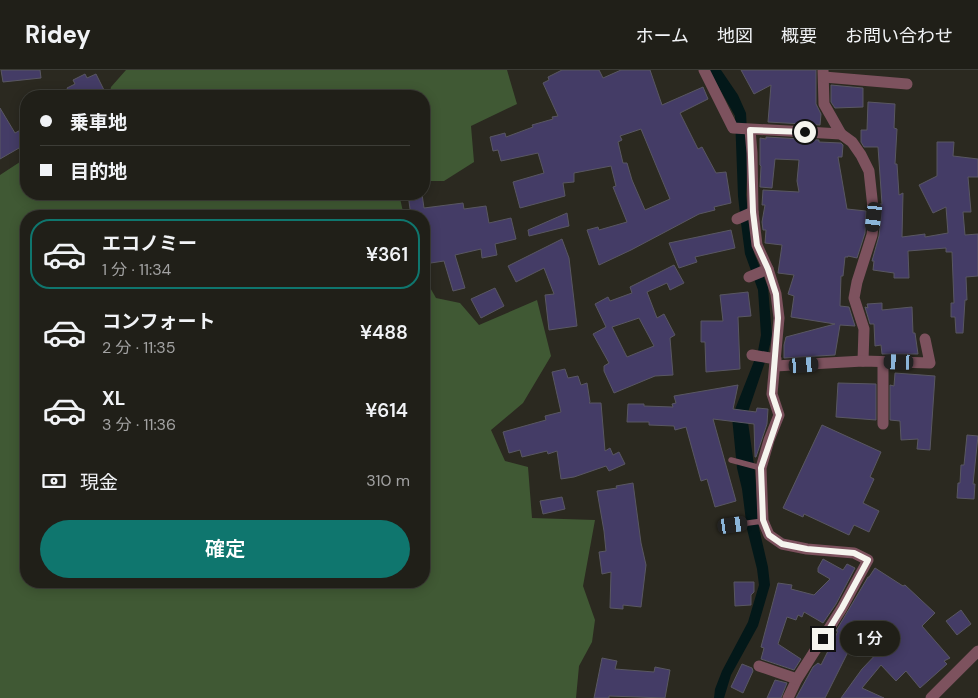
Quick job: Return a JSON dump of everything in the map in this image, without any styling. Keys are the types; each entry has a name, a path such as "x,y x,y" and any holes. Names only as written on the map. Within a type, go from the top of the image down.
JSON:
{"street":[{"path":"704,70 733,128 841,134"},
{"path":"862,361 864,329 854,298 857,282 872,235 874,217 869,171 852,142 841,134 824,104 824,73 907,84"},
{"path":"750,130 753,212 757,245 768,269 776,294 778,318 772,361 772,394 779,415 761,468 763,520 769,535 782,544 807,549 854,553 868,560 842,608 797,679 788,698"},
{"path":"737,219 753,212"},
{"path":"749,277 768,269"},
{"path":"752,355 772,361 930,363 925,339"},
{"path":"882,424 883,362"},
{"path":"931,698 978,651"},
{"path":"759,666 797,679"}],"lane":[{"path":"730,460 761,468"},
{"path":"733,525 763,520"}],"green space":[{"path":"126,70 507,70 517,104 471,126 474,162 444,181 430,181 430,90 110,90"},
{"path":"20,162 20,200 400,200 403,210 20,210 20,588 430,588 430,288 436,298 460,303 479,325 537,300 551,356 523,403 491,430 505,461 528,467 532,518 595,520 583,586 595,620 592,642 579,666 576,698 0,698 0,175"}],"shaded area":[{"path":"709,70 721,70 738,95 746,113 748,150 746,195 749,222 754,253 768,287 772,336 747,415 755,472 759,528 770,585 758,626 731,675 724,698 714,698 715,689 722,671 748,622 759,585 737,468 732,417 758,351 761,335 758,290 745,254 741,223 735,116"}],"building":[{"path":"1,70 40,70 41,78 3,82"},
{"path":"562,70 599,70 603,78 621,70 650,70 662,105 703,87 708,99 680,113 698,149 702,147 716,173 726,172 731,203 714,207 715,210 699,214 599,265 587,230 598,227 599,230 627,222 613,187 616,186 611,166 574,173 574,182 563,183 565,196 520,208 513,182 544,173 538,153 501,161 498,150 493,151 490,137 505,133 506,137 558,116 543,83 549,80 548,77","holes":["641,129 670,199 645,210 627,163 623,163 618,142 622,140 620,136"]},
{"path":"741,70 816,70 816,104 821,114 820,125 768,122 771,85 754,94"},
{"path":"85,74 87,78 96,74 104,90 68,90 67,88 75,84 73,80"},
{"path":"831,85 863,88 863,107 835,108 831,102"},
{"path":"868,102 895,104 894,128 897,129 895,164 897,164 899,195 903,193 902,237 925,234 925,237 948,233 946,207 933,213 919,185 937,176 937,142 954,142 953,156 978,159 978,177 968,177 971,212 963,212 965,235 978,234 978,276 966,277 967,300 965,300 963,333 956,333 955,317 951,317 951,303 954,303 952,252 946,252 946,248 908,251 909,278 894,278 894,273 873,270 874,261 872,261 879,236 880,204 882,204 878,147 864,147 861,142 861,130 867,130"},
{"path":"0,108 15,133 20,130 20,147 0,159"},
{"path":"766,137 841,143 843,145 842,157 838,157 847,209 866,211 865,233 857,258 845,257 843,276 841,276 840,306 849,307 855,326 840,325 835,355 784,358 786,337 835,324 791,317 794,296 788,294 794,275 778,273 782,245 765,243 766,230 763,230 762,222 765,205 762,205 763,190 799,192 797,181 799,160 775,159 772,188 760,187 760,138 766,139"},
{"path":"409,200 423,200 424,208 463,203 464,209 486,206 489,223 511,218 516,239 495,244 497,255 482,258 481,249 455,255 465,288 453,291 444,261 430,263 430,210 410,210"},
{"path":"567,213 569,226 529,236 528,230"},
{"path":"731,230 735,248 695,257 697,262 679,268 669,243"},
{"path":"562,239 569,258 577,326 549,330 545,295 554,294 544,268 516,282 508,266"},
{"path":"674,265 684,283 670,290 667,283 647,292 657,318 664,314 675,335 670,338 673,375 655,376 614,393 604,371 604,366 609,363 593,334 606,327 595,304 608,297 610,301 632,293 630,287","holes":["639,318 654,346 627,357 612,327"]},
{"path":"495,288 504,306 481,318 471,299"},
{"path":"748,292 751,316 738,317 740,369 706,372 705,342 701,342 701,321 723,321 720,295"},
{"path":"882,303 882,310 912,307 913,333 915,333 918,354 882,354 881,345 875,346 874,324 870,324 865,307 868,308 867,304"},
{"path":"565,369 568,378 578,376 581,385 587,383 589,403 601,403 605,451 610,448 613,455 619,452 625,464 609,471 606,466 574,477 561,479 557,451 548,454 547,451 522,457 520,450 509,453 503,432 546,420 545,416 561,412 552,372"},
{"path":"895,373 935,376 930,450 917,449 918,439 901,440 900,421 890,420 890,385 894,386"},
{"path":"838,383 876,384 876,420 836,417"},
{"path":"738,385 733,409 756,412 757,408 768,409 767,424 755,457 754,424 713,419 736,501 715,507 707,479 701,481 686,427 675,430 674,426 649,425 649,422 627,422 628,404 673,407 672,404 676,403 674,396"},
{"path":"822,425 881,452 870,477 874,479 863,503 879,511 869,532 854,525 849,535 804,514 803,517 783,508"},
{"path":"967,435 978,436 973,484 975,484 974,499 957,498 961,465 964,465"},
{"path":"633,483 646,565 641,607 623,605 623,609 610,608 611,572 602,574 599,552 606,551 597,491"},
{"path":"562,497 565,509 543,514 540,501"},
{"path":"823,559 843,570 847,564 855,568 836,604 823,623 804,612 802,617 798,615 796,620 787,617 778,644 801,659 794,670 761,659 764,648 761,647 778,583 792,585 791,589 814,595 830,579 818,572"},
{"path":"875,568 903,586 905,585 935,613 922,626 950,658 944,661 947,664 920,688 906,671 896,681 881,665 862,688 884,698 841,698 862,669 882,648 858,632 825,698 796,698 813,667 818,663 821,665 838,631 836,631"},
{"path":"734,582 754,582 751,605 735,606"},
{"path":"961,610 971,624 957,635 946,621"},
{"path":"602,658 617,661 615,669 654,672 655,667 670,670 665,698 609,696 609,698 594,698"},
{"path":"742,664 752,668 753,671 743,693 731,687"},
{"path":"775,680 787,683 781,698 767,698"}],"route":[{"path":"805,132 750,130 753,212 757,245 768,269 776,294 778,318 772,394 779,415 761,468 763,520 769,535 782,544 807,549 854,553 868,560 823,639"}]}
